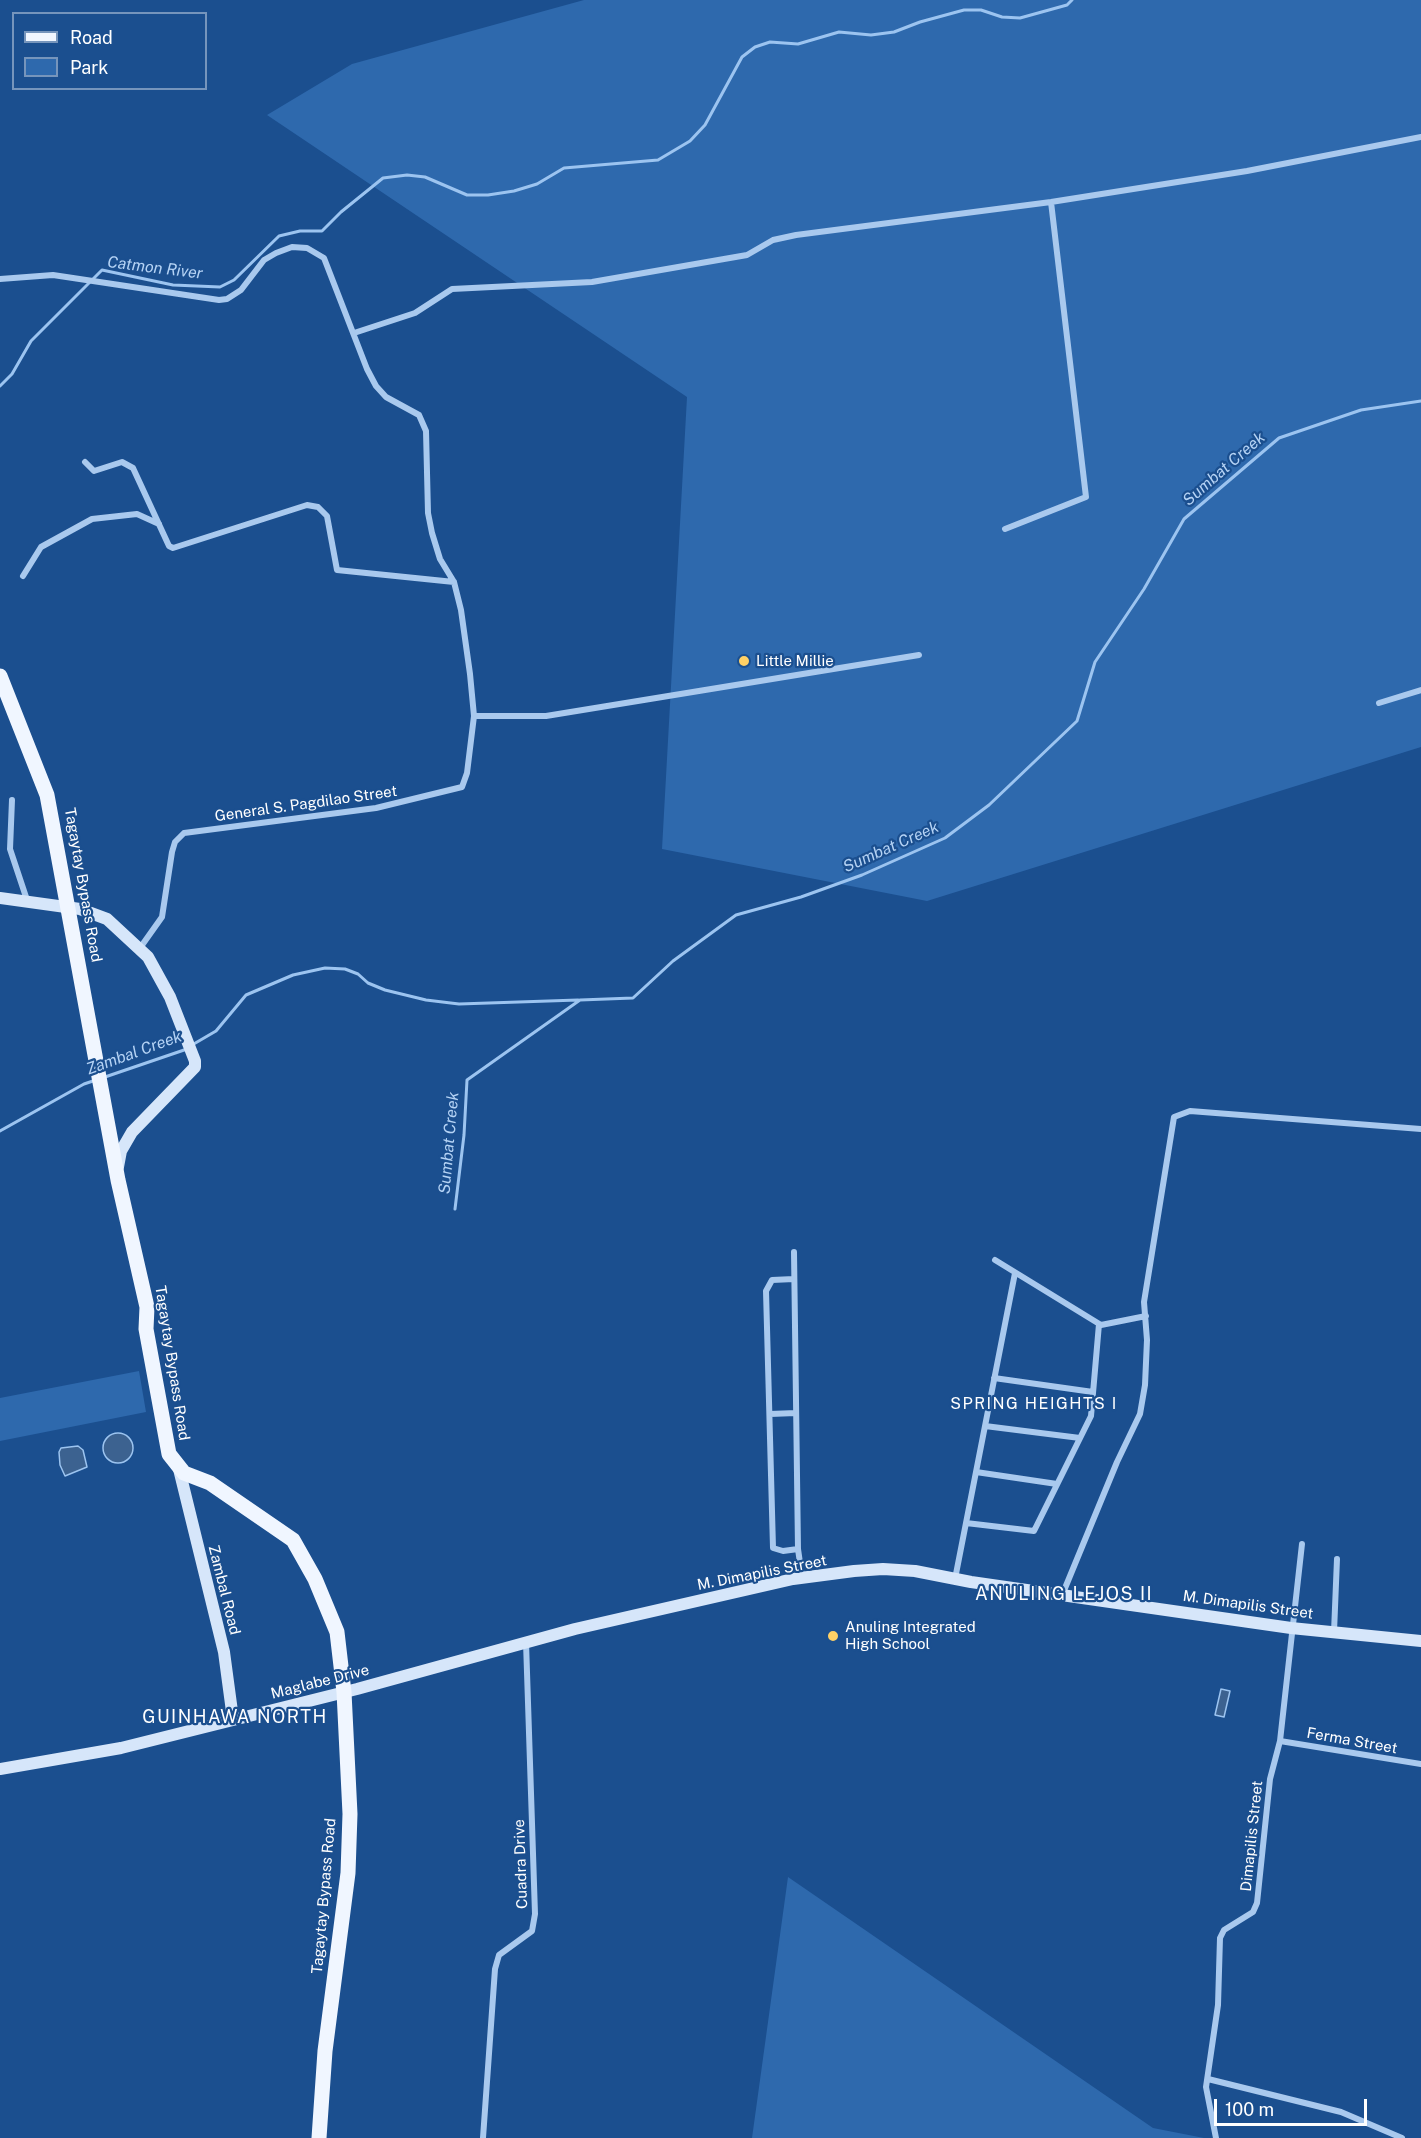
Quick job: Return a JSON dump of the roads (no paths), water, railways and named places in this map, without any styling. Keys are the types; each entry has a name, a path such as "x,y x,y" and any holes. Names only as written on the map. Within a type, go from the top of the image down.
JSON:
{"main road":[{"name":"Tagaytay Bypass Road","path":"0,676 47,795 118,1180 147,1307 146,1329 169,1454 179,1469 194,1478 210,1483 293,1540 315,1579 335,1625 344,1692 350,1814 348,1873 325,2051 319,2138"},
{"path":"0,898 66,907 107,919 140,948 159,975 186,1038 192,1053 194,1069 146,1116 124,1144 118,1164 118,1180"},
{"name":"Zambal Road","path":"179,1469 224,1652 233,1719"},
{"name":"M. Dimapilis Street","path":"575,1629 802,1578 883,1569 915,1571 955,1579 1291,1628 1421,1641"},
{"name":"Maglabe Drive","path":"0,1769 122,1748 344,1692 575,1629"}],"street":[{"path":"354,333 415,313 453,289 592,282 747,255 773,240 788,236 1052,202 1248,171 1421,137"},
{"path":"1005,529 1086,497 1052,202"},
{"name":"General S. Pagdilao Street","path":"0,279 7,281 40,274 108,282 219,300 227,299 241,290 264,260 276,252 292,247 307,248 324,258 376,386 386,397 419,415 424,424 432,533 440,559 454,582 462,610 474,717 467,773 462,787 376,808 184,833 179,837 172,852 162,917 140,948"},
{"path":"85,462 94,471 122,462 138,474 169,546 176,549 244,524 307,506 318,507 327,516 337,570 454,582"},
{"path":"23,576 41,548 92,519 137,514 159,525"},
{"path":"474,717 546,716 919,655"},
{"path":"1379,703 1421,690"},
{"path":"12,800 10,849 27,900"},
{"path":"1063,1593 1117,1462 1140,1414 1145,1385 1146,1316 1144,1302 1174,1117 1181,1113 1421,1129"},
{"path":"794,1252 798,1549 802,1578"},
{"path":"995,1260 1100,1324 1146,1316"},
{"path":"955,1579 1015,1273"},
{"path":"794,1279 772,1280 767,1285 773,1548 783,1551 798,1549"},
{"path":"966,1523 1034,1531 1091,1416 1100,1324"},
{"path":"994,1378 1093,1392"},
{"path":"770,1414 796,1413"},
{"path":"985,1426 1080,1438"},
{"path":"976,1472 1058,1484"},
{"name":"Dimapilis Street","path":"1216,2138 1206,2087 1218,2005 1220,1938 1224,1930 1253,1912 1257,1903 1270,1779 1280,1741 1302,1544"},
{"path":"1334,1632 1337,1559"},
{"name":"Cuadra Drive","path":"483,2138 495,1969 499,1955 532,1931 535,1914 526,1642"},
{"name":"Ferma Street","path":"1280,1741 1421,1764"},
{"path":"1208,2079 1341,2112 1402,2138"}],"waterway":[{"name":"Catmon River","path":"0,386 12,374 31,341 102,270 173,285 220,287 234,280 279,236 300,231 322,231 341,212 383,178 407,175 425,177 467,195 488,195 537,184 564,168 658,160 690,141 705,125 742,57 755,47 770,42 798,44 839,32 871,35 894,32 964,10 981,10 1002,17 1020,18 1067,5 1072,0"},
{"name":"Sumbat Creek","path":"455,1209 464,1135 467,1080 580,1000 633,998 673,961 736,915 801,897 862,875 945,838 989,805 1077,721 1095,662 1144,589 1184,519 1279,438 1361,410 1421,401"},
{"name":"Zambal Creek","path":"192,1045 216,1031 246,995 293,975 325,968 345,969 385,990 426,1000 459,1004 578,1000"},
{"name":"Zambal Creek","path":"105,1077 187,1049"},
{"name":"Zambal Creek","path":"0,1131 84,1084 96,1080"}],"place":[{"name":"Little Millie","path":"744,661"},
{"name":"Anuling Integrated High School","path":"833,1636"}],"district":[{"name":"SPRING HEIGHTS I","path":"1034,1404"},
{"name":"ANULING LEJOS II","path":"1064,1594"},
{"name":"GUINHAWA NORTH","path":"235,1717"}]}
